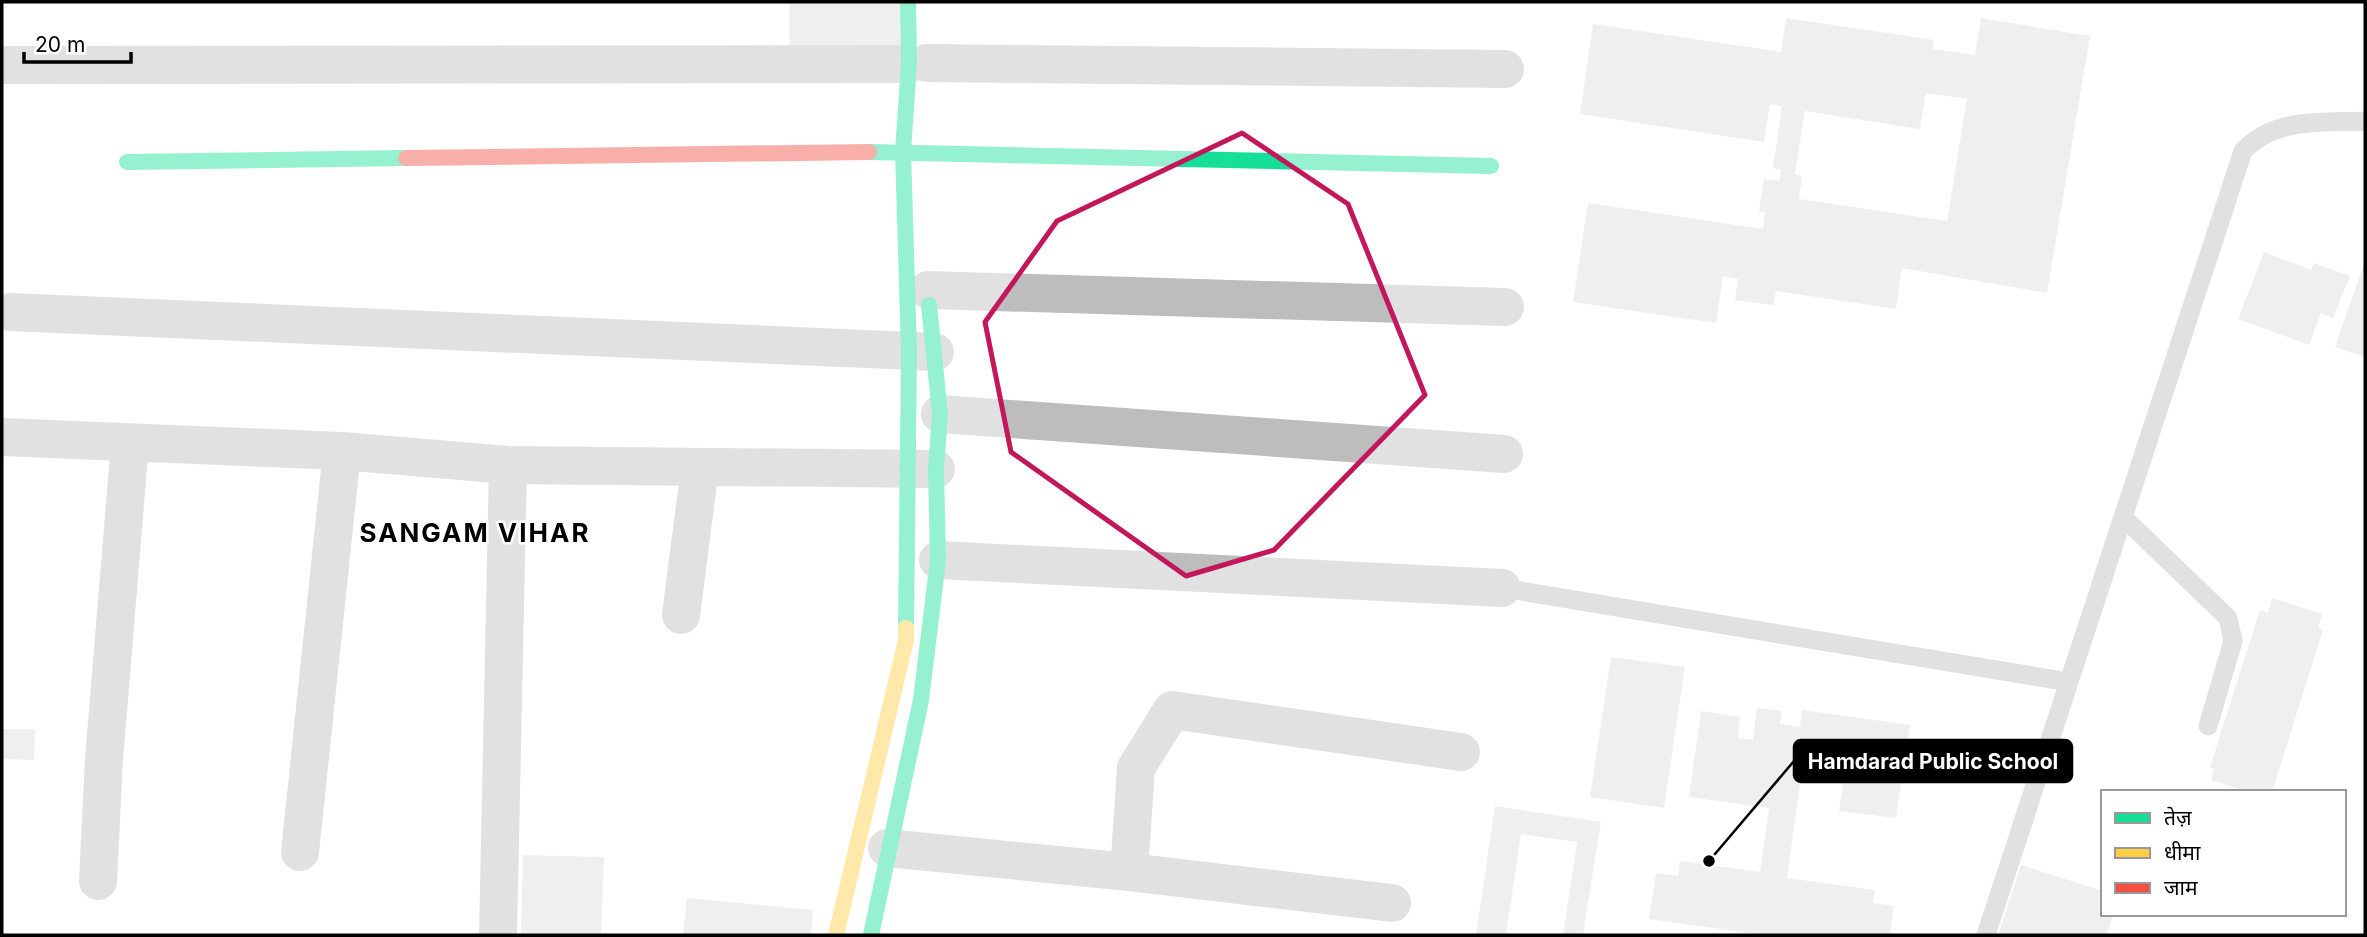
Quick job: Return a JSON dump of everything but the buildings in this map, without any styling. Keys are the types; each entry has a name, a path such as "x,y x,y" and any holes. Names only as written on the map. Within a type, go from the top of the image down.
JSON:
{"street":[{"path":"871,935 887,848 921,699 938,561 922,469 940,414 922,351 903,151 923,64 908,2"},
{"path":"2,65 923,64 1504,69"},
{"path":"127,162 928,151 1491,166"},
{"path":"836,935 906,640 922,469 922,351 928,283 1505,307"},
{"path":"10,313 922,351"},
{"path":"940,414 1504,454"},
{"path":"2,437 342,451 508,465 922,469"},
{"path":"98,881 104,759 130,443"},
{"path":"300,852 342,451"},
{"path":"498,935 508,465"},
{"path":"681,615 700,467"},
{"path":"938,561 1502,587"},
{"path":"1129,872 1136,768 1172,710 1461,752"},
{"path":"887,848 1129,872 1392,903"}],"lane":[{"path":"1986,935 2243,151 2257,136 2289,125 2365,121"},
{"path":"2123,517 2228,618 2233,641 2208,726"},
{"path":"1502,587 2069,682"}],"highlighted area":[{"path":"1242,133 1348,204 1425,395 1274,550 1186,576 1011,452 985,322 1057,221"}],"traffic: fast":[{"path":"906,628 909,351 903,151 909,64 908,2"},
{"path":"869,152 1491,166"},
{"path":"127,162 406,158"},
{"path":"871,935 921,700 938,560 936,469 940,414 929,305"}],"traffic: slow":[{"path":"836,935 906,640 906,628"}],"traffic: jam":[{"path":"406,158 869,152"}],"place":[{"name":"Hamdarad Public School","path":"1709,861"}],"district":[{"name":"SANGAM VIHAR","path":"475,533"}]}
